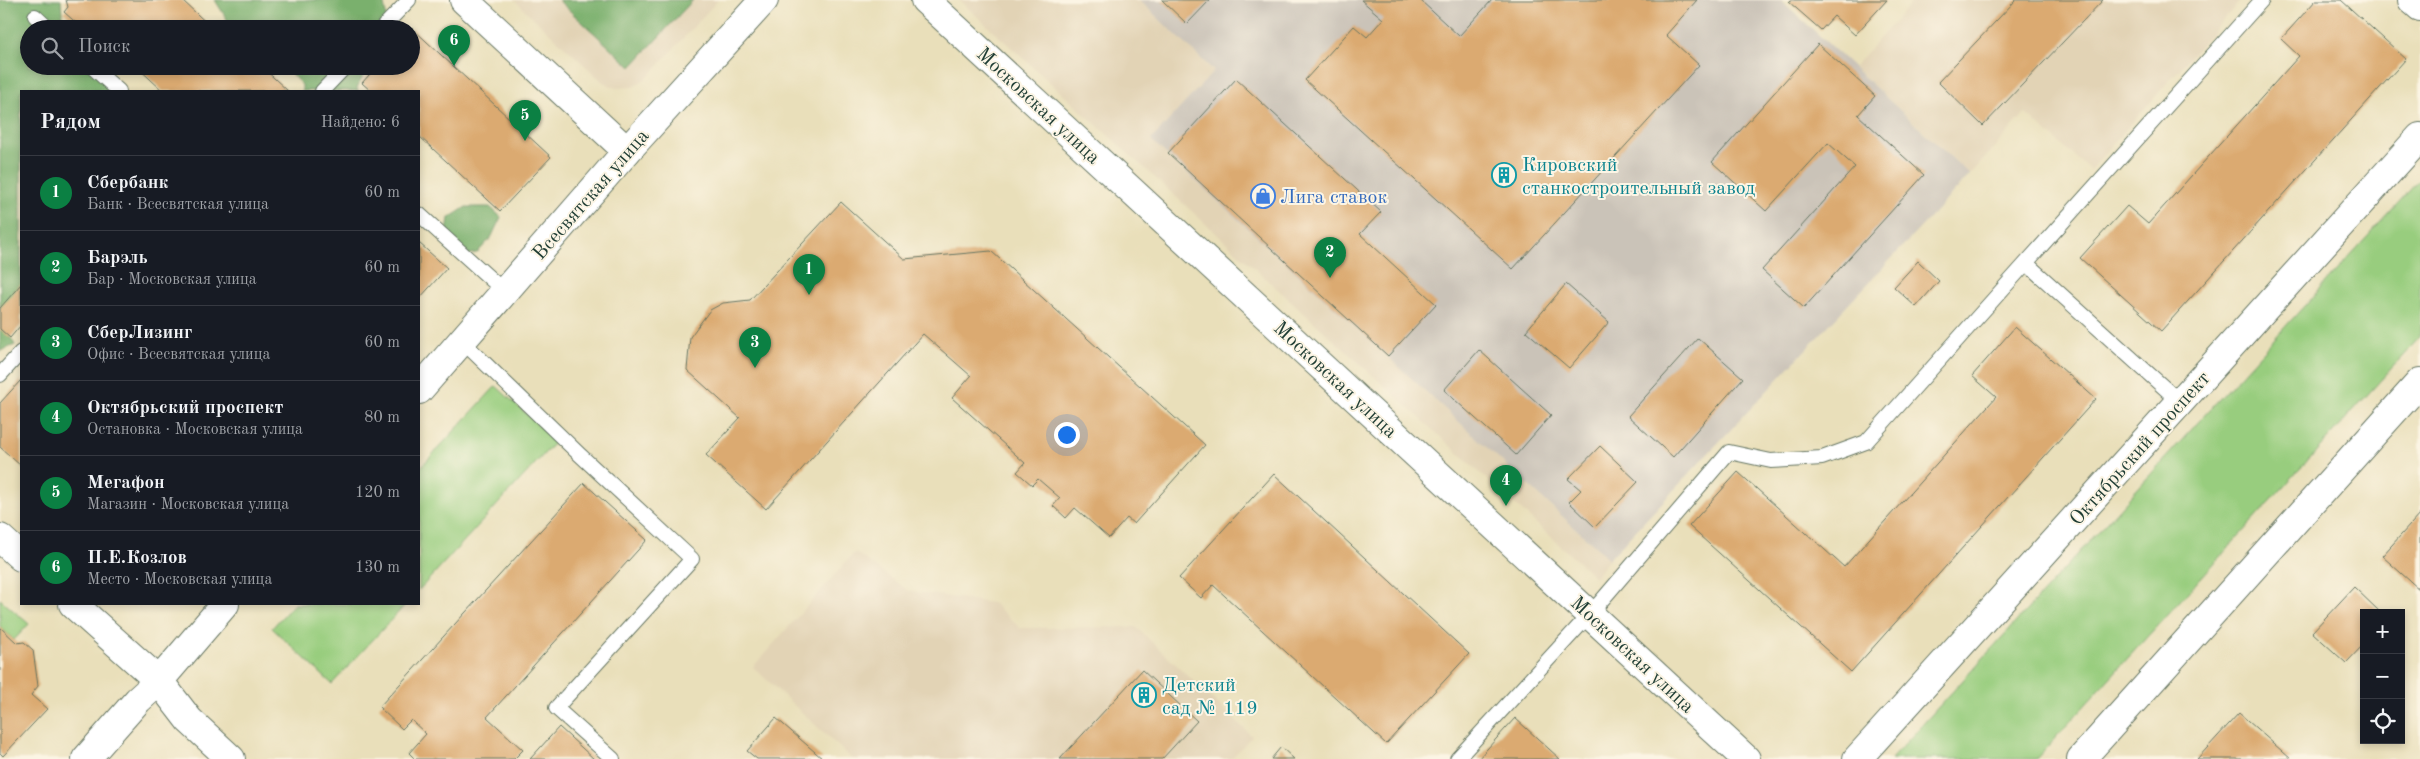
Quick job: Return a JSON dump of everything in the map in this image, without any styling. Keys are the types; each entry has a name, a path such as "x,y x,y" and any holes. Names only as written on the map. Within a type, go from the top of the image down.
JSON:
{"main road":[{"path":"464,0 627,151"},
{"name":"Всесвятская улица","path":"420,389 627,151 764,0"},
{"name":"Московская улица","path":"925,0 1746,759"},
{"path":"2412,0 2420,7"},
{"name":"Октябрьский проспект","path":"1857,759 2420,136"},
{"path":"2081,759 2420,382"},
{"path":"0,538 20,556"},
{"path":"74,605 159,681 189,720 231,759"},
{"path":"86,759 138,700 159,681 224,605"}],"lane":[{"path":"390,20 409,0"},
{"path":"1457,759 1590,614 1729,452 1770,461 1822,458 1866,442 2262,0"},
{"path":"34,16 39,20"},
{"path":"101,75 118,90"},
{"path":"323,90 337,75"},
{"path":"420,215 504,292"},
{"path":"2026,263 2180,402"},
{"path":"462,341 579,454 692,558 556,708 613,759"},
{"path":"0,375 20,353"}],"shaded area":[{"path":"514,0 718,0 648,77 633,87 616,88 603,82"},
{"path":"959,0 1139,0 1214,71 1152,140 1609,559 1595,577"},
{"name":"Кировский станкостроительный завод","path":"1139,0 1781,0 1970,175 1609,559 1151,140 1214,71"},
{"path":"1914,0 2241,0 2090,170 2025,113 1970,175 1854,67"},
{"path":"855,552 909,591 993,603 1020,628 1136,627 1252,736 1231,759 852,759 753,667"}],"green space":[{"path":"0,0 61,0 62,20 20,20 20,75 104,75 118,90 20,90 20,302 5,328 15,345 0,351"},
{"path":"215,0 383,0 386,14 386,20 227,20"},
{"path":"558,0 693,0 631,67"},
{"path":"292,75 364,75 358,90 302,90 302,85"},
{"path":"2420,179 2420,337 2036,759 1891,759"},
{"path":"466,207 490,207 501,217 491,238 477,253 457,256 445,244 449,218"},
{"path":"496,386 556,441 420,589 420,468"},
{"path":"0,599 29,624 14,640 0,627"},
{"path":"293,605 405,605 332,684 272,628"}],"building":[{"path":"66,0 182,0 203,20 73,20 64,12 68,7"},
{"path":"1162,0 1210,0 1187,24"},
{"name":"Кировский станкостроительный завод","path":"1361,0 1420,0 1459,36 1492,0 1697,0 1666,35 1699,65 1513,269 1305,80 1354,26 1367,37 1383,19"},
{"path":"1791,0 1887,0 1855,35 1834,16 1821,30 1789,2"},
{"path":"2016,0 2103,0 1983,126 1938,82"},
{"path":"2316,0 2341,0 2406,59 2161,331 2080,258 2127,206 2148,224 2299,56 2281,39"},
{"path":"420,35 551,157 500,211 420,137 420,90 370,90 362,83 369,75 420,75"},
{"path":"1818,44 1875,96 1858,115 1924,175 1804,308 1762,270 1855,167 1828,143 1766,211 1712,162"},
{"path":"146,75 271,75 287,90 162,90"},
{"path":"1236,79 1381,212 1360,234 1436,304 1388,356 1168,153"},
{"path":"841,202 904,259 991,251 1205,445 1134,524 1127,518 1109,538 1075,508 1066,518 1053,506 1060,498 1038,479 1032,485 1017,472 1025,463 952,398 971,376 923,334 766,509 706,455 740,418 687,370 690,337 710,310 723,303 750,300"},
{"path":"420,244 447,268 420,298"},
{"path":"1918,261 1939,281 1916,307 1894,287"},
{"path":"1566,284 1609,322 1569,368 1526,331"},
{"path":"20,285 20,326 10,338 0,329 0,308"},
{"path":"2015,327 2096,399 1851,672 1689,526 1738,472 1844,567 1996,397 1972,376"},
{"path":"1698,338 1743,378 1673,457 1628,416"},
{"path":"1479,350 1551,415 1516,455 1444,390"},
{"path":"20,381 20,465 0,447 0,403"},
{"path":"1600,446 1638,482 1595,527 1569,502 1581,490 1568,479"},
{"path":"1274,474 1469,654 1386,744 1213,585 1201,598 1179,578"},
{"path":"584,483 647,540 487,717 523,750 514,759 415,759 409,753 426,734 411,720 402,729 379,707"},
{"path":"2420,514 2420,590 2382,556"},
{"path":"2354,587 2377,609 2360,609 2360,648 2346,663 2312,632"},
{"path":"0,627 17,643 24,642 33,650 38,686 31,695 47,709 3,756 0,753"},
{"name":"Детский сад № 119","path":"1142,670 1197,721 1162,759 1060,759"},
{"path":"2239,713 2291,759 2197,759"},
{"path":"776,718 823,759 757,759 747,751"},
{"path":"1515,718 1560,759 1478,759"},
{"path":"559,727 594,759 530,759"},
{"path":"1281,747 1294,759 1271,759"}],"place":[{"name":"П.Е.Козлов","path":"454,66"},
{"name":"Мегафон","path":"525,141"},
{"name":"Кировский станкостроительный завод","path":"1504,175"},
{"name":"Лига ставок","path":"1263,196"},
{"name":"Барэль","path":"1330,278"},
{"name":"Сбербанк","path":"809,295"},
{"name":"СберЛизинг","path":"755,368"},
{"name":"Октябрьский проспект","path":"1506,506"},
{"name":"Детский сад № 119","path":"1144,695"}]}
